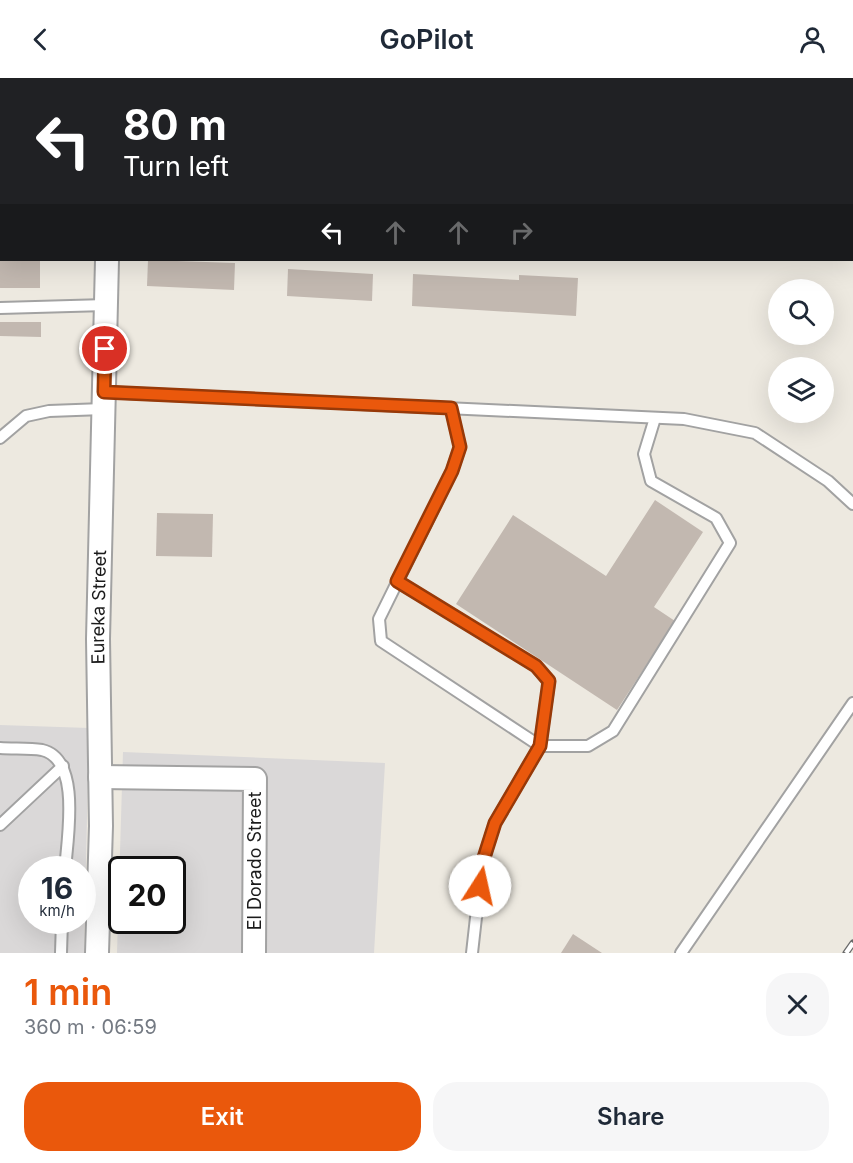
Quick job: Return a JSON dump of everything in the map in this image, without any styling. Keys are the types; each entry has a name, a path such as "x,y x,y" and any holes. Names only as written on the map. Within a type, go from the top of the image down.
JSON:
{"street":[{"name":"Eureka Street","path":"97,953 100,777 98,639 107,261"},
{"name":"El Dorado Street","path":"100,777 255,779 254,953"}],"lane":[{"path":"0,308 106,305"},
{"path":"0,438 26,416 103,400 451,408 684,419 755,433 828,481 853,504"},
{"path":"451,408 460,447 452,471 379,619 381,641 540,746 588,746 613,731 730,543 716,518 651,481 644,454 655,418"},
{"path":"397,581 536,666 549,681 540,746 495,823 482,864 472,953"},
{"path":"681,953 853,704"},
{"path":"0,748 45,751 63,766 70,788 66,856"},
{"path":"0,825 63,766"},
{"path":"61,953 62,934"}],"shaded area":[{"path":"0,725 89,728 86,856 18,856 18,934 84,934 84,953 0,953"},
{"path":"123,752 385,763 374,953 117,953 118,934 186,934 186,856 120,856"}],"building":[{"path":"0,261 40,261 40,288 0,288"},
{"path":"148,261 235,263 234,290 147,286"},
{"path":"288,269 373,274 372,301 287,296"},
{"path":"413,274 519,280 519,275 578,278 576,316 412,306"},
{"path":"0,322 41,322 41,337 0,336"},
{"path":"655,500 703,532 654,607 675,621 617,710 456,604 513,515 606,576"},
{"path":"157,513 213,514 212,557 156,556"},
{"path":"573,934 602,953 561,953"}],"railway":[{"path":"846,953 853,943"}],"route":[{"path":"105,349 104,392 451,408 460,447 452,471 397,581 536,666 549,681 540,746 495,823 482,864 480,886"}]}
